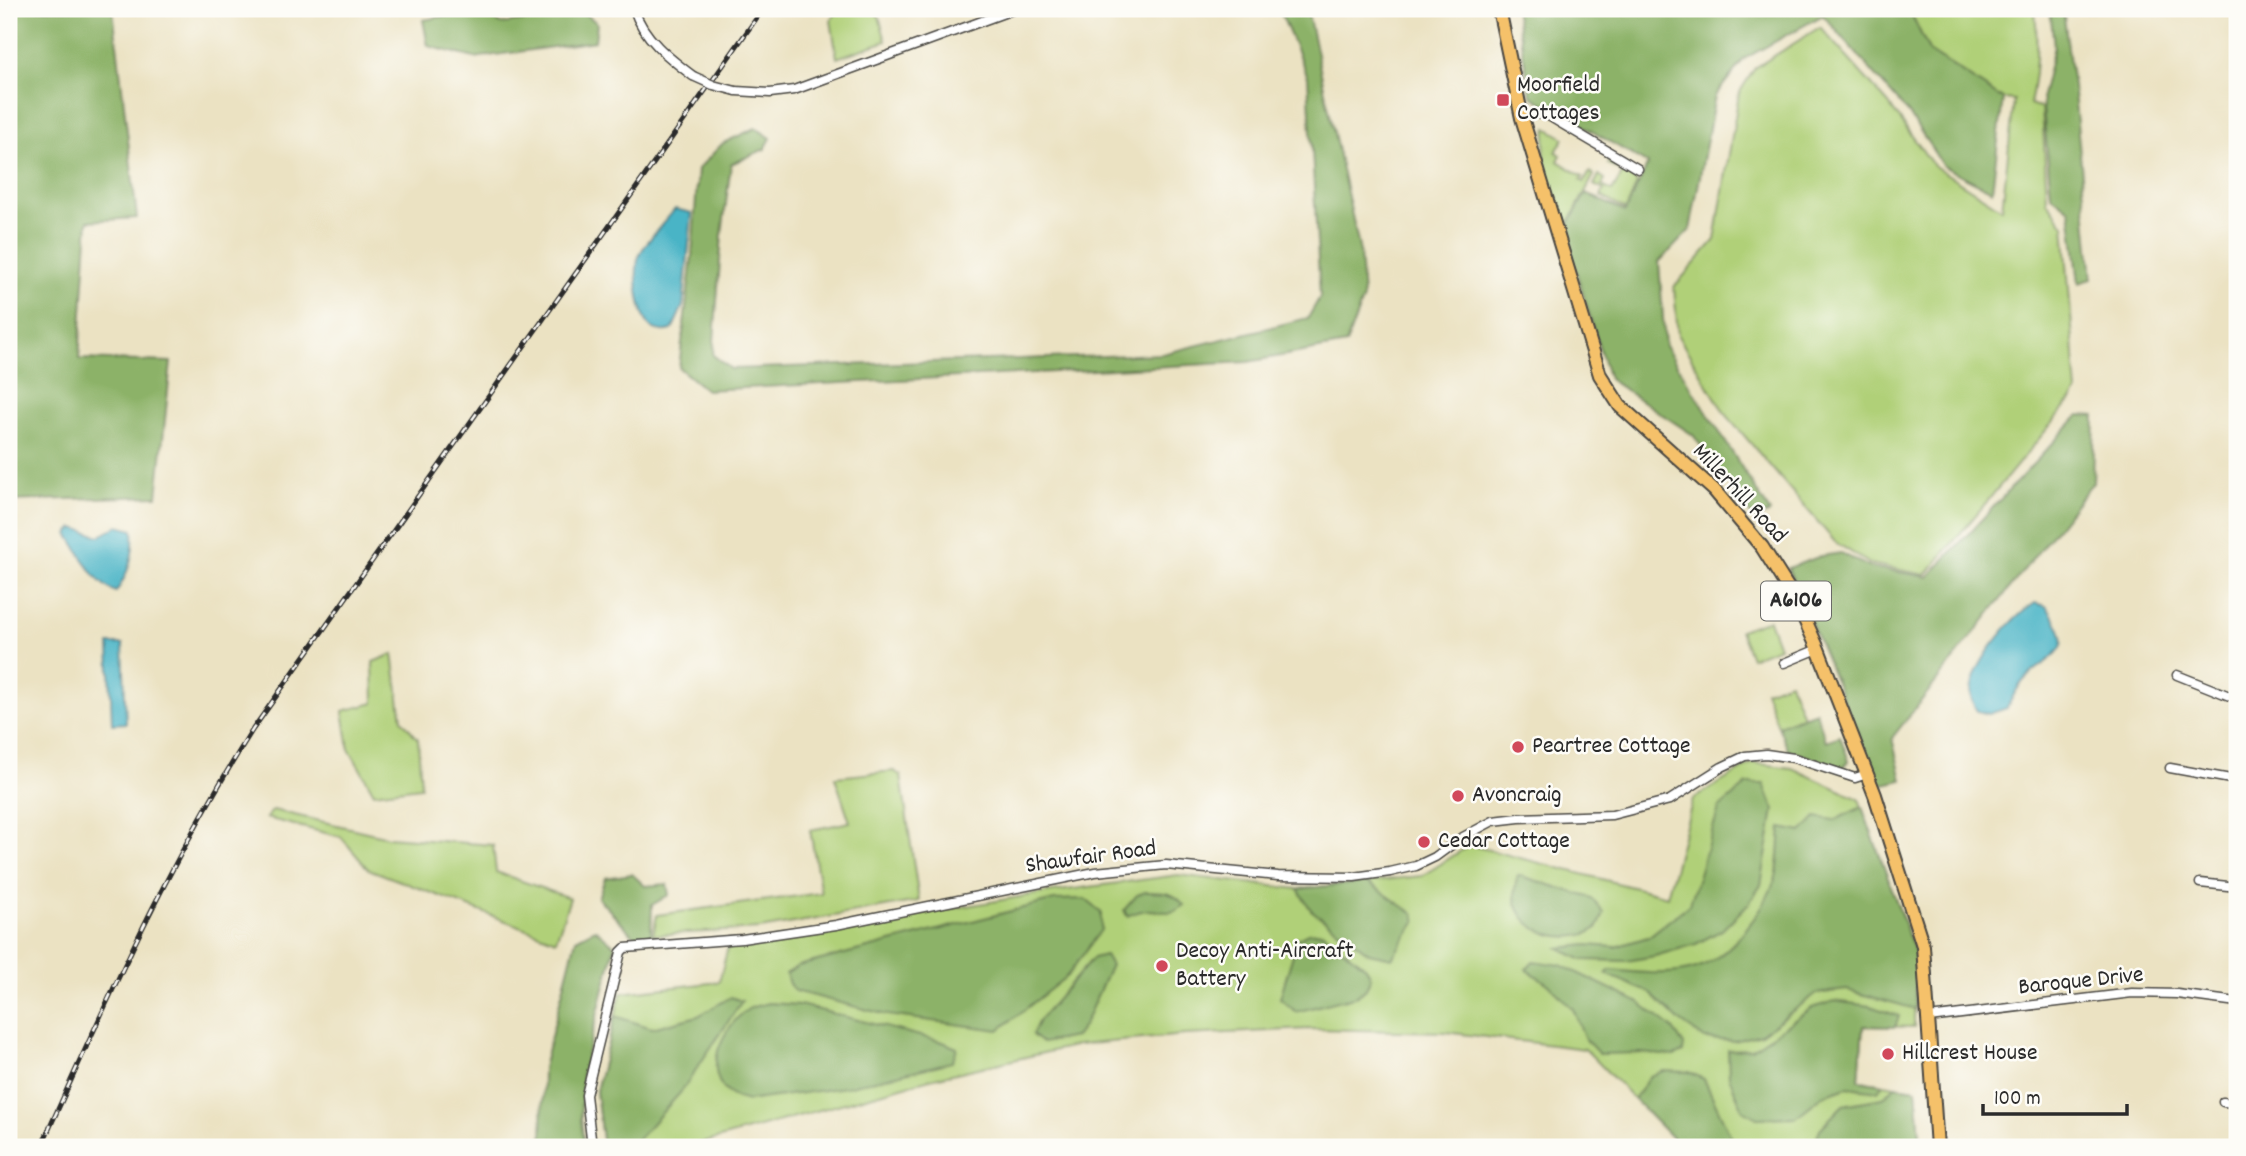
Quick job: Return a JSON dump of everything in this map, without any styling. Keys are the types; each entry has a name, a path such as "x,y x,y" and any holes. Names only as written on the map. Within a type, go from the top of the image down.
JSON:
{"main road":[{"name":"Millerhill Road","path":"1499,9 1522,118 1600,375 1620,405 1714,490 1762,547 1798,604 1867,774 1923,946 1937,1147"}],"street":[{"path":"634,9 653,42 693,76 736,91 770,93 794,90 1015,9"},
{"path":"1522,118 1537,114 1547,116 1638,169"},
{"path":"1784,663 1818,649"},
{"path":"2177,675 2237,699"},
{"name":"Shawfair Road","path":"592,1147 586,1095 621,952 625,948 742,939 836,925 1107,871 1166,865 1278,876 1354,877 1390,872 1416,866 1436,857 1461,838 1493,821 1612,815 1670,800 1722,767 1745,756 1766,754 1794,758 1855,778 1867,774"},
{"path":"2170,768 2236,780"},
{"path":"2237,770 2237,789"},
{"path":"2200,883 2237,887"},
{"name":"Baroque Drive","path":"1929,1018 2132,993 2177,994 2237,1002"},
{"path":"2223,1102 2237,1102"}],"green space":[{"path":"9,9 113,9 137,218 88,221 79,359 171,362 157,496 9,501"},
{"path":"839,9 870,9 879,16 886,41 837,58 831,20"},
{"path":"1279,9 1307,9 1360,252 1363,298 1346,344 1248,362 706,390 679,368 692,256 698,169 723,143 756,128 771,138 765,149 731,164 722,234 713,355 731,369 1162,354 1308,318 1320,297 1308,77"},
{"path":"1515,9 1909,9 1929,51 2003,99 1992,191 1943,166 1910,115 1823,15 1744,59 1715,96 1690,230 1659,262 1665,346 1770,512 1755,520 1693,435 1609,379 1564,232 1586,193 1625,212 1648,164 1531,96"},
{"path":"1909,9 2035,9 2036,57 2030,104 2042,108 2047,201 2064,225 2077,393 1926,575 1870,564 1835,542 1724,412 1678,336 1674,287 1715,240 1739,93 1755,68 1820,27 1888,103 1933,165 2002,209 2014,100 2003,99 1929,51"},
{"path":"2050,9 2063,9 2075,102 2092,279 2079,283 2070,210 2051,195 2042,96 2054,46"},
{"path":"478,10 501,24 583,12 597,23 595,41 474,58 428,46 423,20"},
{"path":"1547,128 1564,138 1556,152 1561,155 1558,161 1583,177 1581,180 1584,182 1590,172 1594,175 1564,232 1546,167 1544,154"},
{"path":"1612,158 1627,167 1637,184 1626,210 1601,196 1604,190 1594,185 1599,175 1605,179 1602,186 1612,191 1623,173 1608,164"},
{"path":"2079,415 2095,416 2093,482 1892,738 1902,780 1879,785 1788,568 1821,556 1841,553 1869,567 1928,577"},
{"path":"1769,620 1779,647 1751,658 1740,630"},
{"path":"393,654 402,720 418,739 421,787 374,793 349,749 343,711 374,703 373,662"},
{"path":"1790,682 1803,716 1778,726 1765,691"},
{"path":"1816,712 1826,741 1840,736 1849,761 1842,768 1788,750 1778,726"},
{"path":"1753,763 1792,768 1859,799 1915,953 1914,1027 1863,1026 1859,1080 1916,1089 1921,1147 1681,1147 1585,1049 1445,1032 1310,1029 1185,1035 1078,1045 930,1079 688,1147 603,1147 596,1091 621,993 719,982 728,947 1037,894 1178,875 1298,889 1422,876 1470,845 1667,896 1693,799"},
{"path":"894,771 901,776 919,901 760,929 653,935 657,915 821,893 810,830 850,822 835,777"},
{"path":"1747,784 1764,784 1774,810 1761,885 1749,903 1722,930 1696,944 1627,961 1582,960 1559,948 1587,945 1615,947 1648,937 1690,904 1719,808"},
{"path":"1862,807 1915,953 1915,1009 1847,990 1816,994 1761,1034 1734,1041 1705,1039 1677,1019 1650,993 1606,974 1610,970 1653,973 1686,971 1709,963 1745,931 1771,890 1778,865 1781,828 1802,832 1816,817 1835,820"},
{"path":"273,810 388,837 493,845 496,872 570,898 556,940 368,869 341,837 266,818"},
{"path":"632,874 645,886 667,884 669,895 652,905 651,936 635,937 598,898 605,878"},
{"path":"1518,875 1592,898 1604,913 1598,926 1595,930 1577,936 1550,934 1538,929 1520,913 1515,889"},
{"path":"1368,882 1414,914 1416,921 1392,958 1369,953 1311,910 1298,889"},
{"path":"1145,892 1171,895 1184,905 1172,912 1147,910 1127,916 1124,910 1137,895"},
{"path":"1085,899 1101,912 1101,930 1067,976 999,1030 887,1015 795,991 786,974 798,966 1054,900"},
{"path":"595,929 615,946 582,1074 581,1118 584,1147 542,1147 543,1068 576,939"},
{"path":"1322,932 1366,967 1371,977 1366,989 1357,996 1296,1012 1280,998 1298,938 1308,933"},
{"path":"1105,955 1111,965 1084,1025 1075,1037 1042,1043 1032,1035 1039,1020 1093,958"},
{"path":"1533,961 1561,965 1640,1003 1672,1028 1684,1045 1683,1052 1674,1056 1599,1054 1585,1039 1573,1009 1548,984 1526,969"},
{"path":"731,997 742,1001 681,1092 631,1147 603,1147 596,1091 615,1016 652,1028 698,1016"},
{"path":"1834,1001 1870,1006 1899,1016 1895,1027 1863,1026 1859,1080 1883,1084 1878,1091 1847,1087 1824,1095 1796,1117 1757,1118 1743,1110 1729,1077 1728,1050 1752,1049 1812,1008"},
{"path":"768,1003 800,1005 957,1048 952,1062 846,1087 747,1101 733,1096 722,1086 717,1075 718,1051 738,1018 749,1009"},
{"path":"1663,1071 1689,1072 1704,1079 1736,1147 1681,1147 1634,1099 1650,1076"},
{"path":"1895,1086 1916,1089 1921,1147 1813,1147 1820,1129 1843,1105 1883,1098"}],"water":[{"path":"675,209 692,213 683,306 672,330 662,331 651,327 643,313 637,268 641,252"},
{"path":"118,526 133,530 133,547 124,578 116,592 95,575 68,534 74,528 100,536"},
{"path":"2035,603 2046,606 2056,621 2061,633 2060,649 2022,682 2007,708 1989,714 1977,711 1971,698 1972,684 1984,657 2004,631"},
{"path":"109,644 123,644 126,723 112,724"}],"railway":[{"path":"41,1147 114,987 166,882 193,830 253,729 763,9"}],"place":[{"name":"Moorfield Cottages","path":"1503,100"},
{"name":"Peartree Cottage","path":"1518,747"},
{"name":"Avoncraig","path":"1458,796"},
{"name":"Cedar Cottage","path":"1424,842"},
{"name":"Decoy Anti-Aircraft Battery","path":"1162,966"},
{"name":"Hillcrest House","path":"1888,1054"}]}
